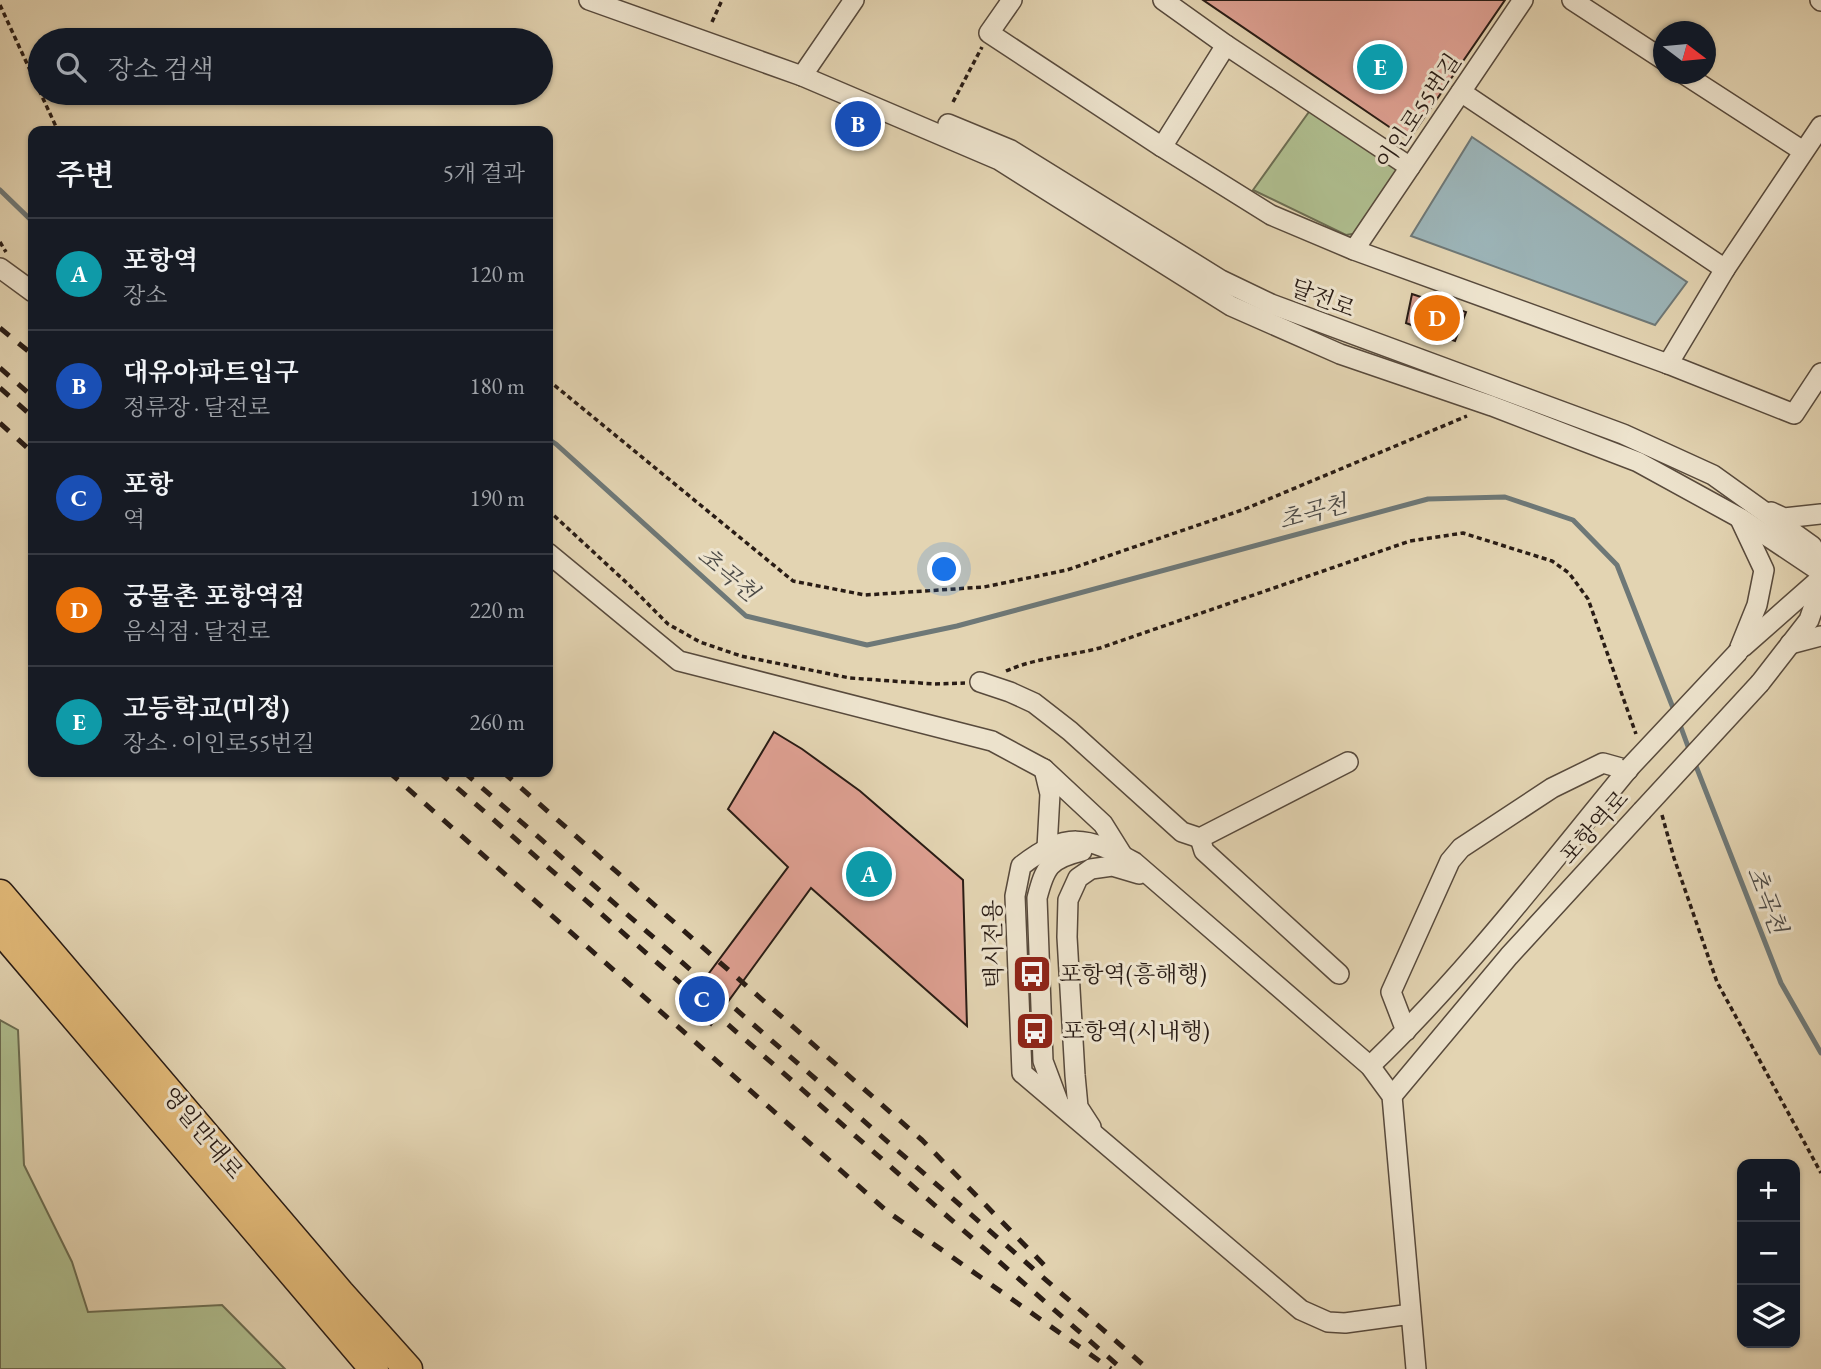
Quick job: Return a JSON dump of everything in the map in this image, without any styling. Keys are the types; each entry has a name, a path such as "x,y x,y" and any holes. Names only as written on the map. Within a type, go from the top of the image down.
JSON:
{"highway":[{"name":"영일만대로","path":"0,894 408,1369"},
{"name":"영일만대로","path":"0,929 374,1369"}],"street":[{"name":"달전로","path":"589,0 802,76 999,160 1231,306 1340,354 1492,406 1638,463 1740,518 1821,572"},
{"path":"802,76 854,0"},
{"path":"1012,0 989,33 1271,215 1353,250 1668,364 1794,414 1821,373"},
{"path":"1163,0 1410,167"},
{"name":"이인로55번길","path":"1353,250 1523,0"},
{"path":"1572,0 1653,53"},
{"path":"1162,147 1226,45"},
{"name":"달전로","path":"802,76 831,76 1011,150 1221,280 1271,304 1623,434 1713,475 1812,546 1821,566"},
{"path":"1700,84 1803,151"},
{"path":"1461,92 1725,269"},
{"path":"1668,364 1725,269 1821,126"},
{"path":"0,268 28,288"},
{"path":"1755,504 1784,518 1821,514"},
{"path":"1738,652 1758,605 1764,570 1740,518"},
{"path":"553,557 679,661 992,741 1044,769 1103,824 1119,854 1153,879 1370,1066 1392,1096 1416,1369"},
{"name":"포항역로","path":"1370,1066 1406,1031 1488,940 1629,769 1738,652 1821,578"},
{"name":"포항역로","path":"1392,1096 1509,956 1651,810 1760,683 1809,620 1821,585"},
{"path":"1790,644 1821,636"},
{"path":"980,682 1034,703 1070,731 1182,832 1200,838 1348,762"},
{"path":"1406,1031 1391,992 1450,861 1461,848 1552,788 1603,763 1629,769"},
{"path":"1044,769 1049,794 1047,848"},
{"path":"1200,838 1204,851 1339,974"},
{"name":"택시전용","path":"1097,1136 1022,1073 1015,896 1021,866 1047,848 1077,840 1100,844 1119,854"},
{"path":"1061,1107 1051,1087 1043,1060 1037,898 1043,874 1060,856 1088,850 1119,854"},
{"path":"1153,879 1112,866 1091,869 1078,878 1068,900 1067,937 1078,1107 1097,1136 1301,1310 1328,1322 1345,1323 1411,1314"}],"path":[{"path":"712,22 722,0"},
{"path":"0,5 28,66"},
{"path":"953,102 989,33"},
{"path":"46,105 56,126"},
{"path":"553,384 793,580 865,595 984,587 1067,570 1245,509 1492,406"},
{"path":"553,515 668,624 700,642 741,656 850,678 934,684 980,682 1026,663 1100,648 1410,541 1463,533 1552,561 1569,573 1588,598 1636,736"},
{"path":"1651,810 1674,858 1717,982 1821,1173"}],"green space":[{"path":"1311,109 1395,164 1398,177 1359,233 1346,235 1253,190"},
{"path":"0,1020 18,1030 24,1165 72,1262 88,1312 222,1305 285,1369 0,1369"}],"water":[{"path":"1472,137 1687,282 1655,325 1411,236"}],"building":[{"path":"1203,0 1505,0 1413,134 1404,137"},
{"path":"1412,294 1466,312 1455,341 1406,323"},
{"path":"774,732 860,791 963,880 967,1026 811,888 711,1025 686,1004 788,867 728,809"}],"waterway":[{"name":"초곡천","path":"0,190 28,217"},
{"name":"초곡천","path":"553,442 746,616 867,645 957,626 1428,499 1505,497 1573,520 1617,565 1675,713"},
{"name":"초곡천","path":"1679,722 1690,752"},
{"name":"초곡천","path":"1694,761 1781,983 1821,1053"}],"railway":[{"path":"0,328 28,351"},
{"path":"0,368 28,393"},
{"path":"0,388 28,413"},
{"path":"0,423 28,448"},
{"path":"395,777 888,1212 1111,1369"},
{"path":"445,777 1122,1369"},
{"path":"470,777 1148,1369"},
{"path":"509,777 922,1140 1050,1271"}],"place":[{"name":"고등학교(미정)","path":"1380,67"},
{"name":"대유아파트입구","path":"858,124"},
{"name":"궁물촌 포항역점","path":"1437,318"},
{"name":"포항역","path":"869,874"},
{"name":"포항역(흥해행)","path":"1032,974"},
{"name":"포항","path":"702,999"},
{"name":"포항역(시내행)","path":"1035,1031"}]}
